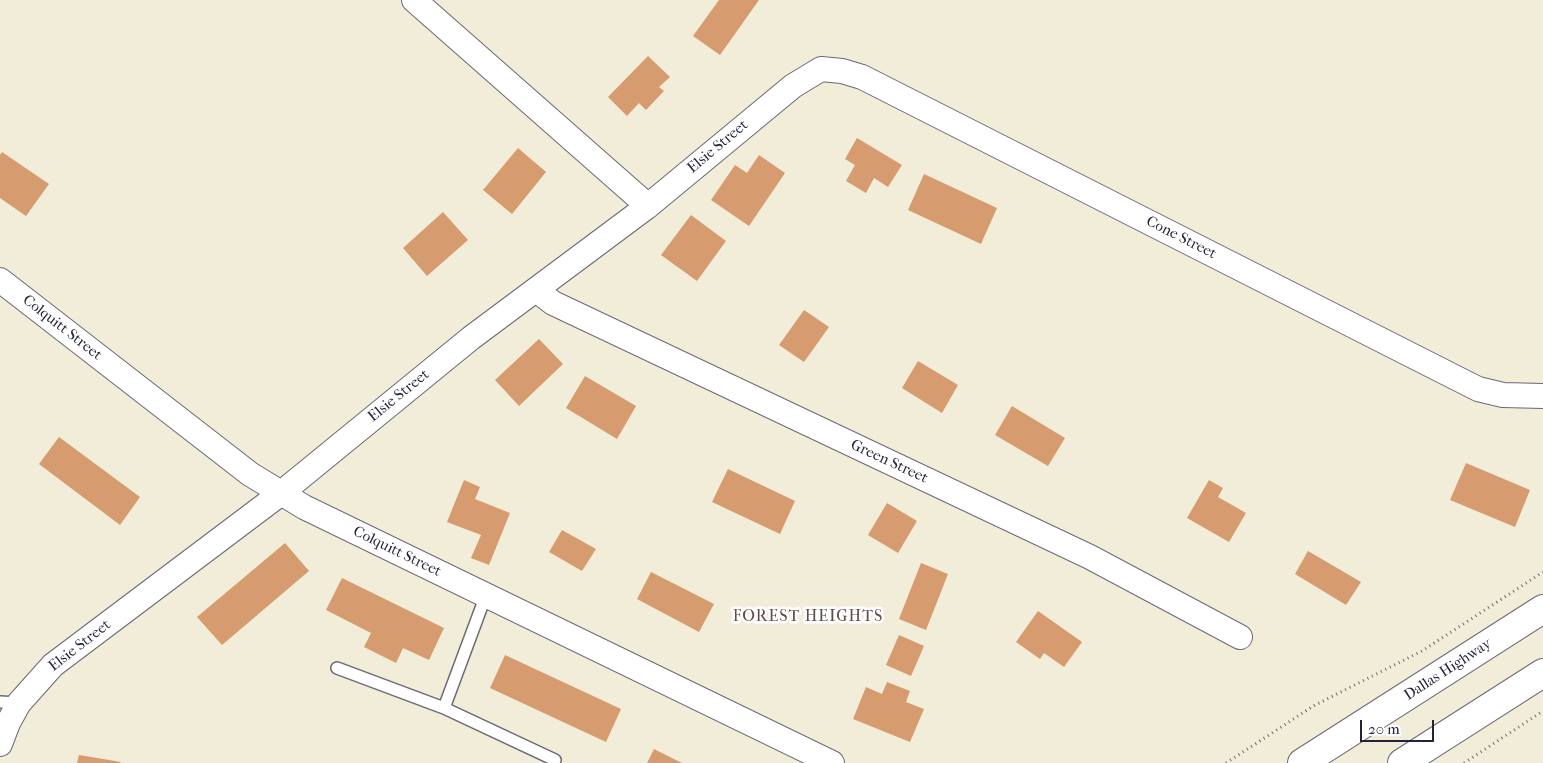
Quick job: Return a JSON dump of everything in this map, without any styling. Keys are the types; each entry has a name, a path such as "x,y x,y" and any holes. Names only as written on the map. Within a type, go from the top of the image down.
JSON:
{"main road":[{"name":"Dallas Highway","path":"1302,763 1543,609"},
{"path":"1402,763 1543,673"}],"street":[{"path":"414,0 648,206"},
{"name":"Elsie Street","path":"0,744 8,723 10,703 53,666 280,494 471,338 648,206 793,86 821,69"},
{"name":"Cone Street","path":"821,69 842,71 862,77 1478,389 1504,395 1543,396"},
{"name":"Colquitt Street","path":"0,280 250,474 280,494 832,763"},
{"name":"Green Street","path":"536,290 553,303 1090,557 1240,637"}],"lane":[{"path":"444,708 486,595"},
{"path":"337,668 444,708 555,760"}],"path":[{"path":"1226,763 1315,706 1422,651 1543,572"},
{"path":"1464,763 1543,711"}],"building":[{"path":"719,0 759,0 720,55 693,36"},
{"path":"648,56 670,77 659,87 664,91 646,110 639,103 627,116 608,97"},
{"path":"857,138 902,165 888,187 874,178 866,193 846,181 855,165 845,159"},
{"path":"518,148 546,172 512,214 483,190"},
{"path":"2,152 49,184 26,216 0,198 0,155"},
{"path":"759,155 785,173 749,226 711,200 735,165 747,173"},
{"path":"924,174 997,208 981,244 908,210"},
{"path":"443,212 468,240 427,276 403,248"},
{"path":"691,215 726,241 697,281 661,255"},
{"path":"804,310 829,327 804,362 779,345"},
{"path":"539,339 563,364 519,406 495,380"},
{"path":"918,361 958,385 942,413 902,388"},
{"path":"585,376 636,406 617,439 566,408"},
{"path":"1012,406 1065,438 1048,466 995,435"},
{"path":"59,437 140,497 120,525 39,464"},
{"path":"1466,463 1530,490 1515,527 1450,500"},
{"path":"728,469 795,501 780,534 712,502"},
{"path":"464,480 480,487 475,499 510,513 489,565 471,558 481,535 447,522"},
{"path":"1209,480 1223,488 1218,497 1246,513 1229,542 1187,518"},
{"path":"887,503 917,521 898,553 868,535"},
{"path":"562,530 596,549 582,571 549,552"},
{"path":"285,543 309,571 222,645 197,617"},
{"path":"1308,551 1361,582 1346,605 1295,574"},
{"path":"921,563 948,574 926,630 899,619"},
{"path":"651,572 714,604 699,632 637,599"},
{"path":"342,578 444,628 429,660 403,648 396,663 364,647 371,633 326,610"},
{"path":"1038,611 1082,642 1064,667 1044,653 1040,659 1016,642"},
{"path":"899,635 924,646 911,676 886,665"},
{"path":"505,655 621,709 606,742 490,688"},
{"path":"887,682 910,691 906,702 924,709 910,742 853,719 866,687 882,694"},
{"path":"654,749 682,763 647,763"},
{"path":"79,755 121,762 77,763"}],"district":[{"name":"FOREST HEIGHTS","path":"808,617"}]}
